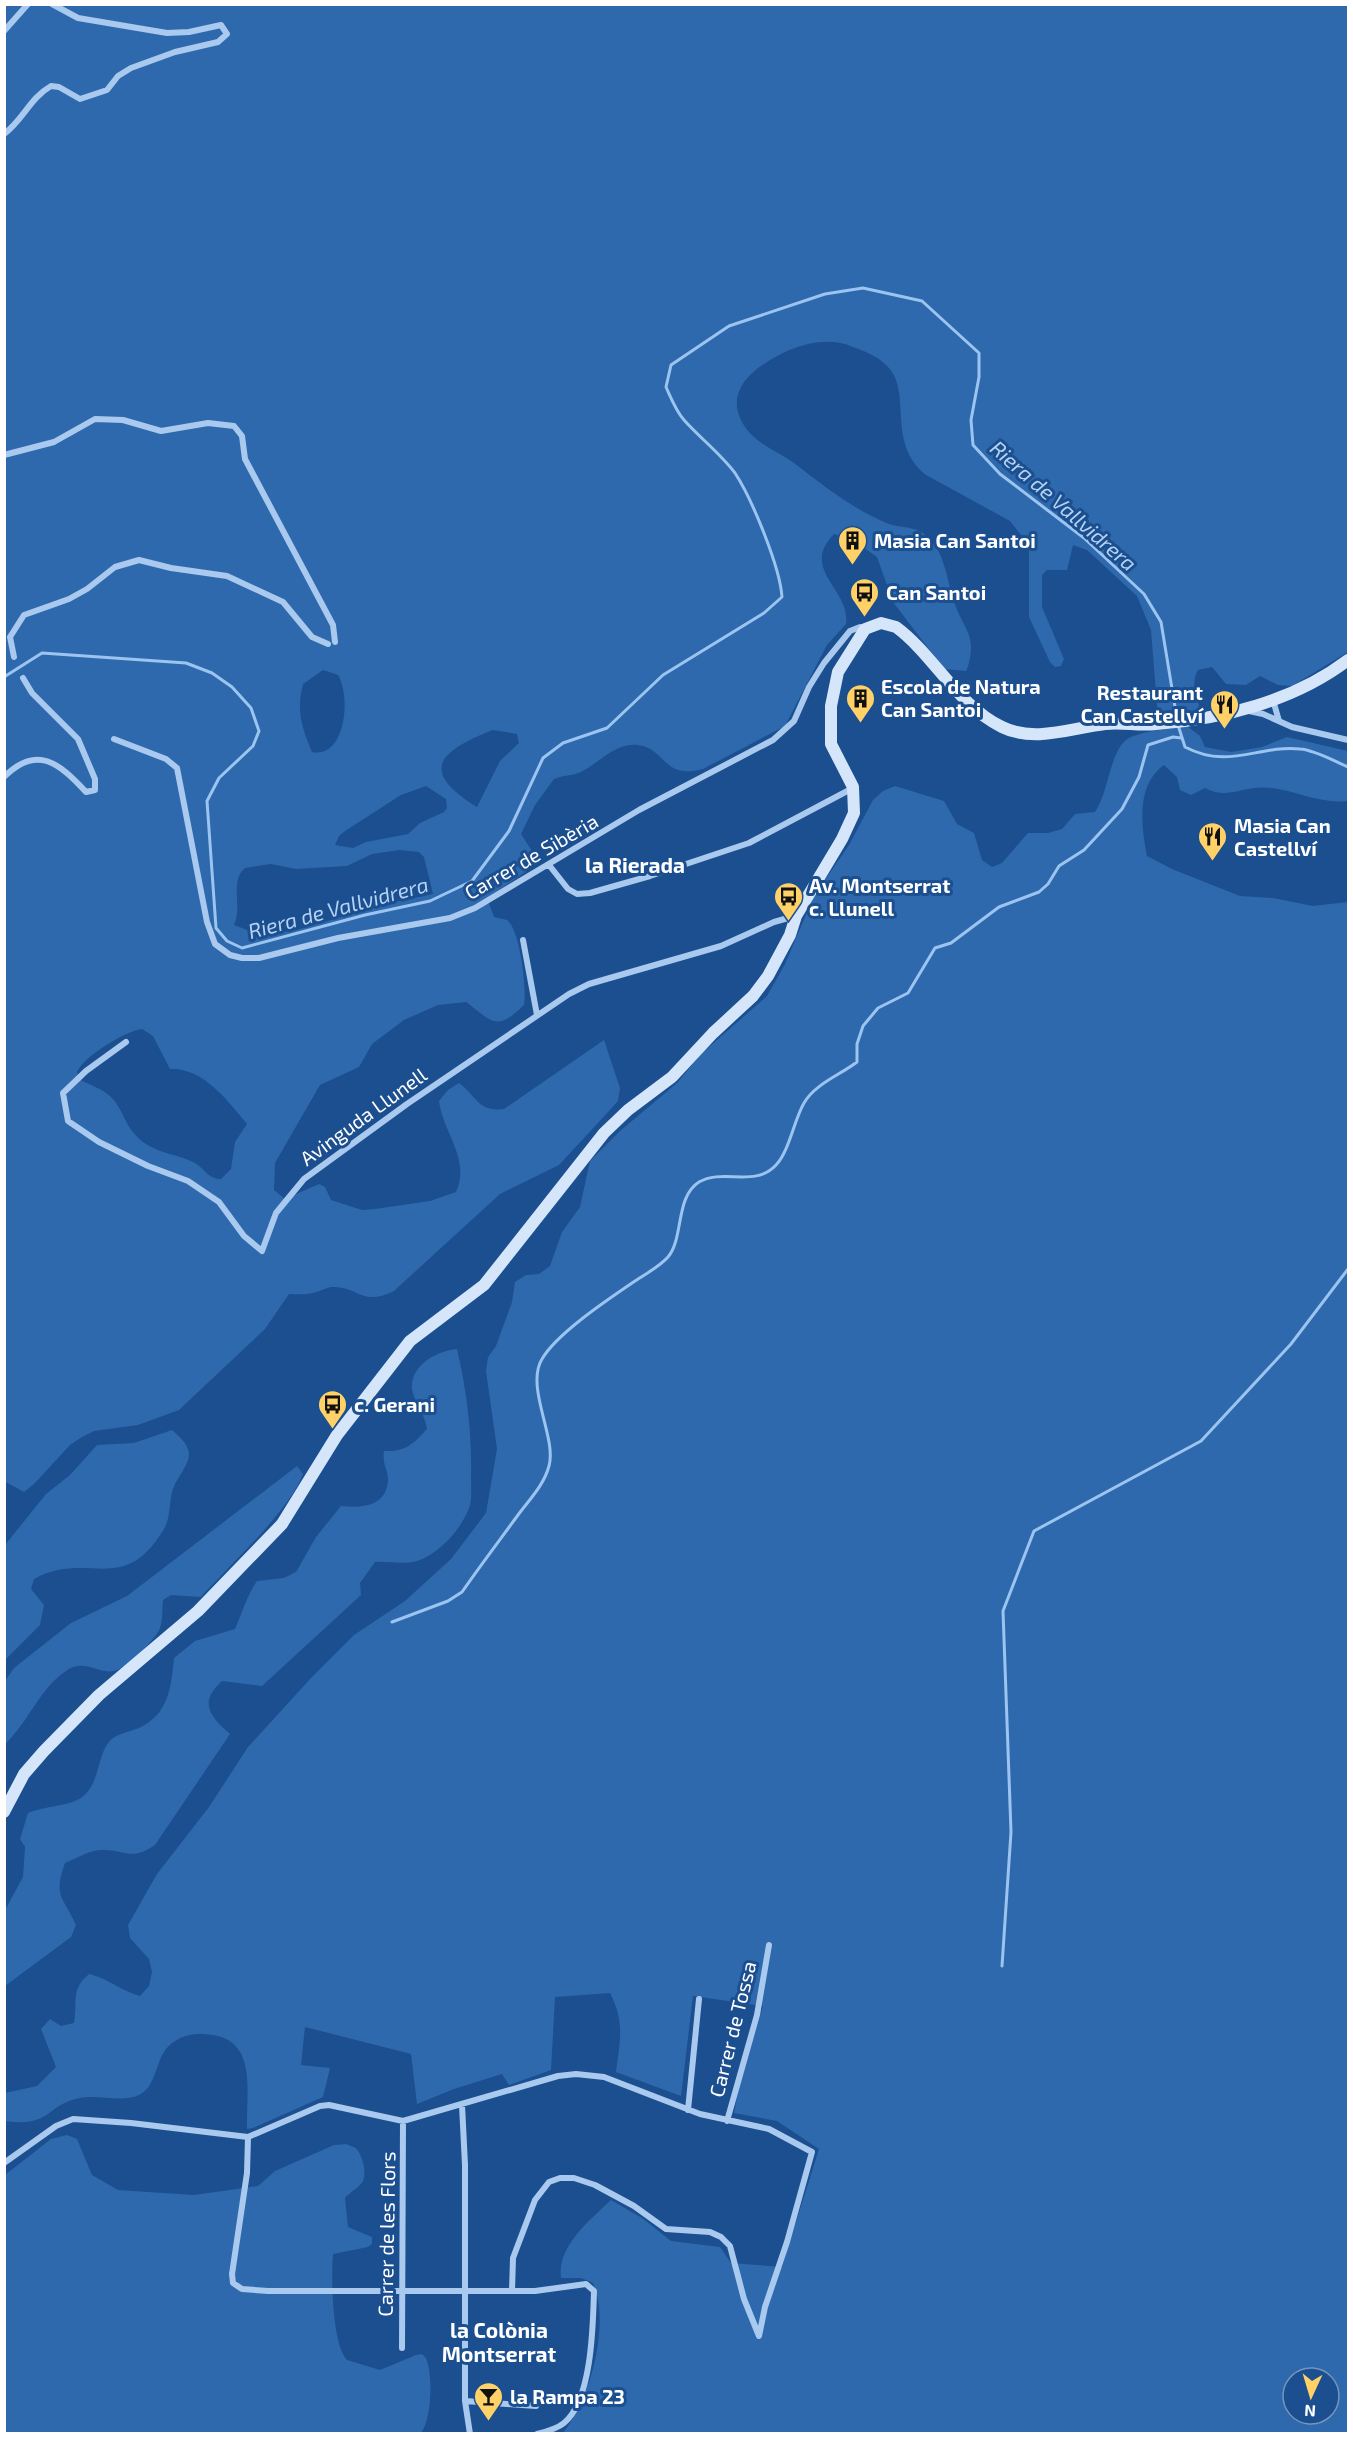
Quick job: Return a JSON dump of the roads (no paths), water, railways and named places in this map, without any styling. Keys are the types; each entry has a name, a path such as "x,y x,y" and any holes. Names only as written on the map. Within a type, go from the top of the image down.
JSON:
{"street":[{"path":"4,31 28,4"},
{"path":"4,134 18,122 35,98 51,86 58,87 80,99 98,94 131,68 175,52 218,42 227,34 221,25 189,32 167,33 87,20 68,15 52,4"},
{"path":"4,455 54,442 95,419 114,418 161,431 219,422 234,426 242,435 245,459 333,625 331,643 312,637 283,602 227,576 171,568 139,560 115,567 69,599 24,615 10,638 14,657"},
{"path":"4,1812 24,1774 44,1751 99,1695 198,1611 282,1524 337,1435 410,1341 484,1285 551,1197 617,1120 672,1077 712,1033 753,996 768,976 782,952 796,916 852,818 855,800 853,788 832,749 830,716 838,672 865,629 881,623 896,627 983,715 1009,730 1039,734 1109,724 1166,723 1239,711 1270,701 1324,677 1348,660"},
{"name":"Carrer de Sibèria","path":"114,740 166,759 177,768 210,933 220,949 235,957 259,958 338,938 460,916 639,810 776,738 794,721 812,682 850,631 860,627 865,629"},
{"path":"4,777 19,762 33,759 59,767 86,792 95,790 95,779 78,739 30,690 24,678"},
{"path":"1270,701 1267,710 1271,717"},
{"path":"1270,701 1276,716 1282,723"},
{"path":"1239,711 1257,712 1282,723 1348,740"},
{"path":"549,865 568,889 577,894 597,891 651,876 748,843 853,788"},
{"name":"Avinguda Llunell","path":"126,1042 86,1071 63,1094 69,1121 99,1142 148,1166 188,1181 219,1202 244,1236 262,1251 276,1213 304,1179 407,1104 537,1015 589,984 721,946 774,922 796,916"},
{"path":"523,940 537,1015"},
{"name":"Carrer de Tossa","path":"727,2121 757,2014 769,1945"},
{"path":"688,2110 699,1999"},
{"path":"4,2163 38,2137 64,2122 85,2119 248,2137 320,2106 329,2105 402,2121 558,2076 592,2074 611,2079 688,2110 768,2129 812,2152 787,2241 765,2307 759,2336 744,2299 730,2246 721,2237 710,2232 666,2229 625,2201 595,2185 574,2178 560,2178 549,2182 535,2200 513,2258 512,2291"},
{"path":"462,2105 465,2165 463,2289 465,2401 470,2433"},
{"name":"Carrer de les Flors","path":"402,2121 402,2348"},
{"path":"248,2137 250,2153 232,2274 233,2283 242,2289 327,2292 463,2289 535,2291 586,2284 594,2291 591,2343 584,2385 575,2408 564,2424 537,2433"},
{"path":"465,2401 536,2406"}],"waterway":[{"name":"Riera de Vallvidrera","path":"4,677 42,653 186,663 212,673 232,687 251,708 259,731 253,746 219,778 207,801 216,928 227,941 242,948 365,915 430,901 472,881 509,831 543,758 563,743 607,728 663,675 764,613 782,597 771,551 742,485 729,466 684,420 672,400 666,387 671,365 729,326 825,294 863,288 922,301 979,353 979,377 971,420 973,445 1000,474 1084,538 1144,594 1161,622 1177,719"},
{"name":"Riera de Vallvidrera","path":"1178,725 1185,747 1201,754 1229,757 1270,750 1300,749 1348,767"},
{"path":"392,1622 448,1601 462,1592 536,1492 547,1473 550,1455 537,1384 542,1359 571,1327 668,1257 673,1249 683,1207 691,1189 708,1178 749,1177 768,1172 776,1165 781,1159 800,1110 809,1096 821,1085 857,1062 857,1044 863,1026 878,1008 908,993 935,948 951,943 999,907 1039,892 1048,884 1059,866 1084,850 1122,809 1139,777 1148,745 1173,737 1181,738"},
{"path":"1002,1966 1011,1832 1003,1611 1034,1531 1201,1441 1291,1344 1348,1269"}],"place":[{"name":"Masia Can Santoi","path":"853,566"},
{"name":"Can Santoi","path":"865,618"},
{"name":"Escola de Natura Can Santoi","path":"860,724"},
{"name":"Restaurant Can Castellví","path":"1224,730"},
{"name":"Masia Can Castellví","path":"1213,862"},
{"name":"Av. Montserrat c. Llunell","path":"788,922"},
{"name":"c. Gerani","path":"333,1430"},
{"name":"la Rampa 23","path":"489,2422"}],"district":[{"name":"la Rierada","path":"635,864"},
{"name":"la Colònia Montserrat","path":"499,2341"}]}
